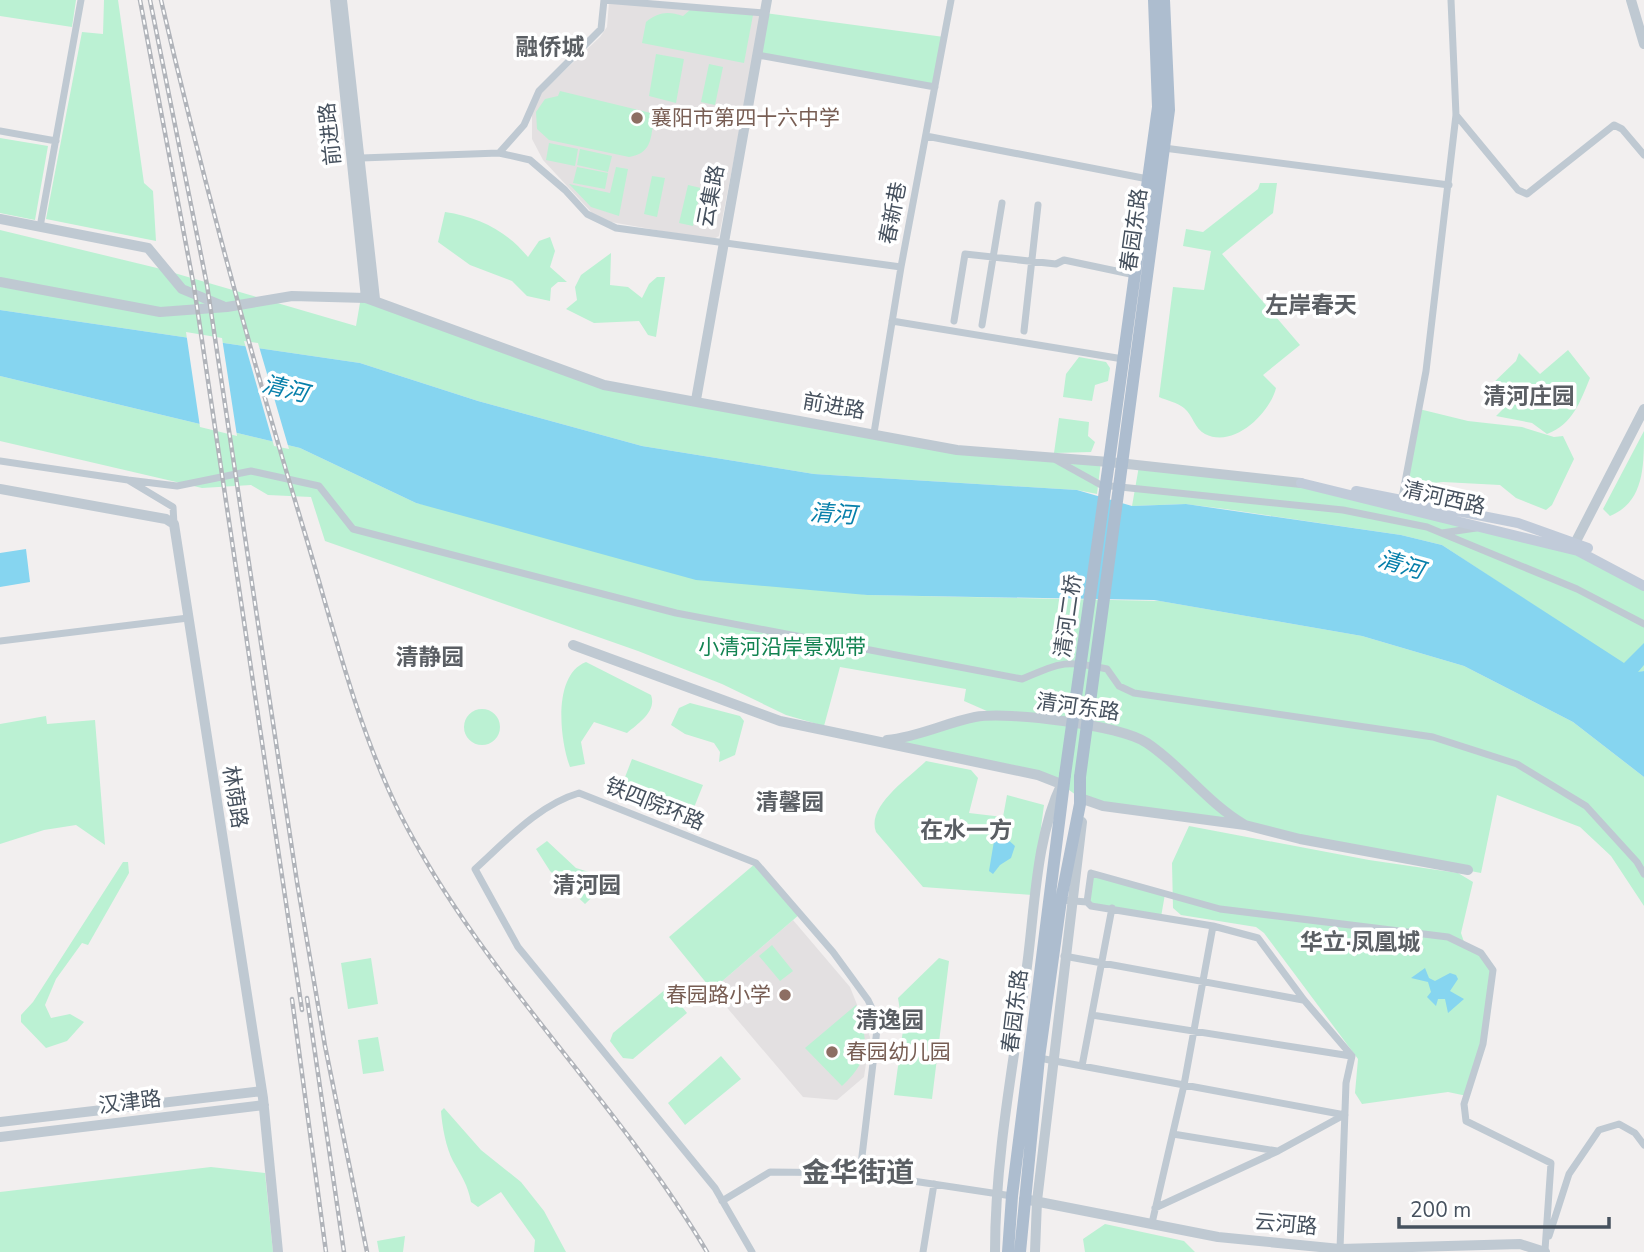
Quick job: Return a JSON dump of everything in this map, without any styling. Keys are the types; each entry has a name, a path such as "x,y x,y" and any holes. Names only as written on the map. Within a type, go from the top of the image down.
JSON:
{"main road":[{"name":"春园东路","path":"1116,463 1123,359 1158,107 1154,0"},
{"name":"春园东路","path":"1116,463 1164,148 1170,76 1164,0"},
{"name":"清河二桥","path":"1080,777 1116,463"},
{"name":"清河二桥","path":"1063,780 1116,463"},
{"path":"1301,483 1402,498 1518,523 1644,579"},
{"name":"清河西路","path":"1301,483 1575,548"},
{"path":"1575,548 1644,586"},
{"name":"春园东路","path":"1008,1252 1025,1199 1039,1058 1054,954 1067,900 1080,801 1080,777"},
{"name":"春园东路","path":"1020,1252 1063,780"}],"street":[{"path":"40,227 81,0"},
{"name":"前进路","path":"335,0 370,279"},
{"name":"前进路","path":"342,0 361,158 370,298 604,385 957,450 1116,463 1301,483"},
{"path":"499,153 524,125 539,91 601,29 604,0 765,13"},
{"name":"云集路","path":"696,400 767,0"},
{"name":"春新巷","path":"874,433 901,267 951,0"},
{"path":"1402,498 1426,372 1457,115 1451,0"},
{"path":"1632,0 1644,44"},
{"path":"758,55 935,87"},
{"path":"1457,115 1518,190 1527,194 1615,125 1622,129 1644,155"},
{"path":"0,131 56,141"},
{"path":"926,136 1148,179"},
{"path":"1164,148 1450,185"},
{"path":"361,158 499,153 530,160 565,190 587,214 616,228 901,267"},
{"path":"982,325 1002,203"},
{"path":"1024,331 1038,205"},
{"path":"0,219 148,248 182,289 227,307"},
{"path":"954,321 965,254 1056,264 1064,260 1135,275"},
{"path":"354,297 370,279 384,298 394,306"},
{"path":"0,282 160,312 227,307 292,296 370,298"},
{"path":"892,321 1123,359"},
{"path":"1575,548 1644,409"},
{"path":"1051,457 1101,485 1343,510 1442,533 1564,584 1644,624"},
{"path":"0,461 177,486 251,471 318,486 353,529 677,613 1022,679 1073,662 1107,670 1119,686 1134,693 1433,737 1517,764 1586,806 1637,862 1644,874"},
{"path":"128,480 173,508 174,524"},
{"path":"0,489 166,519 174,524"},
{"name":"林荫路","path":"174,524 262,1091 278,1252"},
{"path":"1442,533 1483,527"},
{"path":"0,640 188,618"},
{"name":"清河东路","path":"573,645 780,720 1063,780"},
{"name":"清河东路","path":"877,741 902,739 976,717 998,716 1125,732 1146,742 1165,757 1203,796 1245,825"},
{"path":"937,729 930,735 928,743 940,754"},
{"path":"995,1252 995,1193 1038,886 1050,808 1063,780"},
{"name":"铁四院环路","path":"752,1252 722,1201 518,947 475,869 525,825 564,798 579,793 757,863 833,952 868,1000 879,1029 860,1173"},
{"path":"1193,817 1204,811 1206,805 1203,796"},
{"name":"清河东路","path":"1080,801 1245,825 1300,839 1468,870"},
{"path":"1087,902 1091,873 1220,909 1448,937 1481,953 1493,970 1483,1044 1464,1104 1466,1121 1551,1163 1545,1251"},
{"path":"1035,1252 1025,1199 1054,1061 1063,999 1068,956 1067,900 1213,926 1258,938 1304,1000 1352,1056"},
{"path":"1082,1066 1111,908"},
{"path":"1152,1223 1184,1085 1213,926"},
{"path":"1054,954 1304,1000"},
{"path":"1047,997 1063,999"},
{"path":"1092,1015 1352,1056"},
{"path":"1340,1250 1346,1083 1352,1056"},
{"path":"1039,1058 1345,1115"},
{"name":"汉津路","path":"0,1122 262,1091"},
{"name":"汉津路","path":"0,1137 264,1105"},
{"path":"1155,1208 1278,1152 1345,1115"},
{"path":"1545,1251 1569,1174 1599,1130 1619,1124 1635,1133 1644,1145"},
{"path":"1172,1134 1278,1152"},
{"path":"722,1201 770,1172 860,1173 1025,1199"},
{"path":"923,1252 934,1184"},
{"name":"云河路","path":"1025,1199 1218,1237 1340,1250 1520,1244 1545,1251"}],"shaded area":[{"name":"襄阳市第四十六中学","path":"609,2 762,14 719,236 712,240 611,222 592,213 543,160 532,139 532,111 541,93 600,37 607,27"},
{"name":"春园路小学","path":"793,920 850,987 870,1037 864,1077 837,1100 803,1097 712,990"}],"green space":[{"path":"0,0 76,0 72,27 0,16"},
{"path":"104,0 118,0 144,183 153,191 156,241 46,219 82,32 103,34"},
{"path":"690,10 753,15 744,63 642,43 646,22 650,19 663,13 683,16"},
{"path":"765,13 944,37 935,87 758,55"},
{"path":"656,54 684,59 676,103 649,96"},
{"path":"709,64 723,67 715,105 701,102"},
{"path":"560,91 655,114 647,147 637,155 629,157 549,140 537,129 536,112 545,99 558,96"},
{"path":"0,138 48,146 35,220 0,213"},
{"path":"549,143 578,149 575,166 546,160"},
{"path":"580,149 612,156 608,172 577,165"},
{"path":"577,167 608,173 605,189 573,183"},
{"path":"616,167 628,169 619,216 591,207 569,184 610,193"},
{"path":"652,176 665,178 657,217 644,214"},
{"path":"1260,183 1277,183 1273,213 1222,254 1300,345 1263,375 1276,388 1259,417 1239,433 1216,437 1201,431 1181,406 1159,397 1173,287 1204,290 1211,251 1183,246 1186,229 1203,232 1258,189"},
{"path":"688,185 701,188 693,226 679,223"},
{"path":"445,212 469,217 491,226 510,239 528,257 539,241 550,237 555,251 550,267 567,282 558,282 551,288 550,301 527,296 512,281 470,265 438,242"},
{"path":"0,230 157,268 356,326 361,297 604,385 957,450 1101,461 1097,494 1077,490 814,474 642,446 478,401 360,363 0,310"},
{"path":"611,253 610,285 628,287 642,298 649,284 657,277 665,277 656,337 648,335 639,321 594,323 566,309 577,300 575,287 581,275"},
{"path":"1568,350 1590,378 1574,411 1563,424 1547,434 1532,423 1496,416 1509,403 1489,387 1516,361 1519,353 1540,374"},
{"path":"1079,357 1106,362 1110,368 1108,381 1095,385 1092,401 1063,397 1066,374"},
{"name":"小清河沿岸景观带","path":"0,376 300,448 416,503 867,595 1160,601 1362,636 1464,666 1573,722 1644,777 1644,906 1611,856 1580,827 1497,795 1481,873 1080,798 1061,784 877,741 996,715 964,701 966,689 840,667 824,726 786,715 722,684 638,651 325,541 311,497 268,495 251,485 202,488 0,441"},
{"path":"1419,409 1468,421 1522,427 1554,437 1563,436 1574,459 1552,505 1546,510 1516,498 1500,485 1443,482 1412,485 1406,479"},
{"path":"1059,418 1089,422 1088,436 1095,442 1091,452 1054,453"},
{"path":"1644,431 1642,470 1636,492 1630,502 1610,516 1603,509"},
{"path":"1139,466 1301,483 1578,551 1644,586 1644,671 1637,673 1442,545 1401,535 1225,509 1185,504 1132,506"},
{"path":"586,662 651,695 652,701 646,716 627,733 594,722 581,742 585,764 570,767 563,741 563,694 575,669"},
{"path":"690,703 740,716 744,721 735,755 719,762 720,752 714,743 685,734 671,725 679,708"},
{"path":"482,709 495,714 500,727 495,740 482,745 469,740 464,727 469,714"},
{"path":"46,716 47,724 95,720 105,845 76,825 44,830 0,844 0,724"},
{"path":"632,759 703,785 693,810 688,813 625,789 622,785"},
{"path":"926,761 971,770 978,778 969,813 1003,817 1007,795 1044,805 1032,895 923,887 876,832 877,812 883,803"},
{"path":"1189,826 1369,860 1458,873 1473,882 1461,933 1465,945 1481,953 1493,970 1483,1044 1467,1096 1448,1092 1362,1104 1355,1093 1358,1059 1264,933 1256,927 1181,915 1173,908 1172,863"},
{"path":"547,841 576,868 611,879 585,904 550,871 536,849"},
{"path":"123,862 128,862 129,873 88,945 82,943 56,979 45,1005 51,1018 70,1014 84,1022 67,1041 46,1048 21,1022 21,1015 33,1002"},
{"path":"756,863 800,914 712,990 669,937"},
{"path":"1091,873 1165,894 1161,917 1087,902"},
{"path":"772,945 793,971 780,981 759,956"},
{"path":"371,958 378,1004 348,1009 341,963"},
{"path":"939,958 949,961 932,1099 894,1095 903,1030 898,998"},
{"path":"667,988 687,1013 633,1059 623,1058 610,1041 613,1033"},
{"path":"856,1005 865,1049 859,1067 842,1086 805,1048"},
{"path":"378,1037 384,1071 363,1074 358,1040"},
{"path":"721,1056 741,1079 685,1125 668,1103"},
{"path":"444,1108 481,1150 521,1182 544,1211 566,1252 534,1252 535,1240 501,1192 478,1207 471,1202 446,1143 441,1111"},
{"path":"211,1167 265,1173 273,1252 0,1252 0,1192"},
{"path":"1105,1224 1184,1241 1195,1252 1085,1252 1083,1239"},
{"path":"405,1236 403,1252 379,1252 377,1241"}],"water":[{"name":"清河","path":"0,310 360,363 478,401 642,446 814,474 1077,490 1132,506 1186,504 1401,535 1442,545 1624,663 1644,643 1644,665 1638,672 1644,671 1644,777 1573,722 1464,666 1362,636 1154,600 867,595 696,580 416,503 300,448 0,376"},
{"path":"26,549 30,582 0,587 0,553"},
{"path":"996,829 1015,846 1011,858 993,874 989,871"},
{"path":"1425,968 1429,978 1435,981 1450,973 1456,975 1458,979 1450,991 1464,999 1448,1013 1445,999 1438,999 1436,1006 1427,997 1431,992 1428,982 1411,978"}],"pier":[{"path":"186,332 222,338 237,436 200,427"},
{"path":"244,341 258,343 289,449 274,446"}],"railway":[{"path":"140,0 194,287 302,1010"},
{"path":"150,0 207,285 297,882 325,1046 367,1252"},
{"path":"161,0 211,203 266,403 347,678 385,781 400,814 433,872 469,928 632,1141 707,1252"},
{"path":"307,998 344,1252"},
{"path":"292,999 326,1252"}],"place":[{"name":"襄阳市第四十六中学","path":"637,118"},
{"name":"春园路小学","path":"785,995"},
{"name":"春园幼儿园","path":"832,1052"}],"district":[{"name":"融侨城","path":"550,47"},
{"name":"左岸春天","path":"1311,305"},
{"name":"清河庄园","path":"1529,396"},
{"name":"清静园","path":"430,657"},
{"name":"清馨园","path":"790,802"},
{"name":"在水一方","path":"966,830"},
{"name":"清河园","path":"587,885"},
{"name":"华立·凤凰城","path":"1360,942"},
{"name":"清逸园","path":"890,1020"},
{"name":"金华街道","path":"858,1173"}]}
